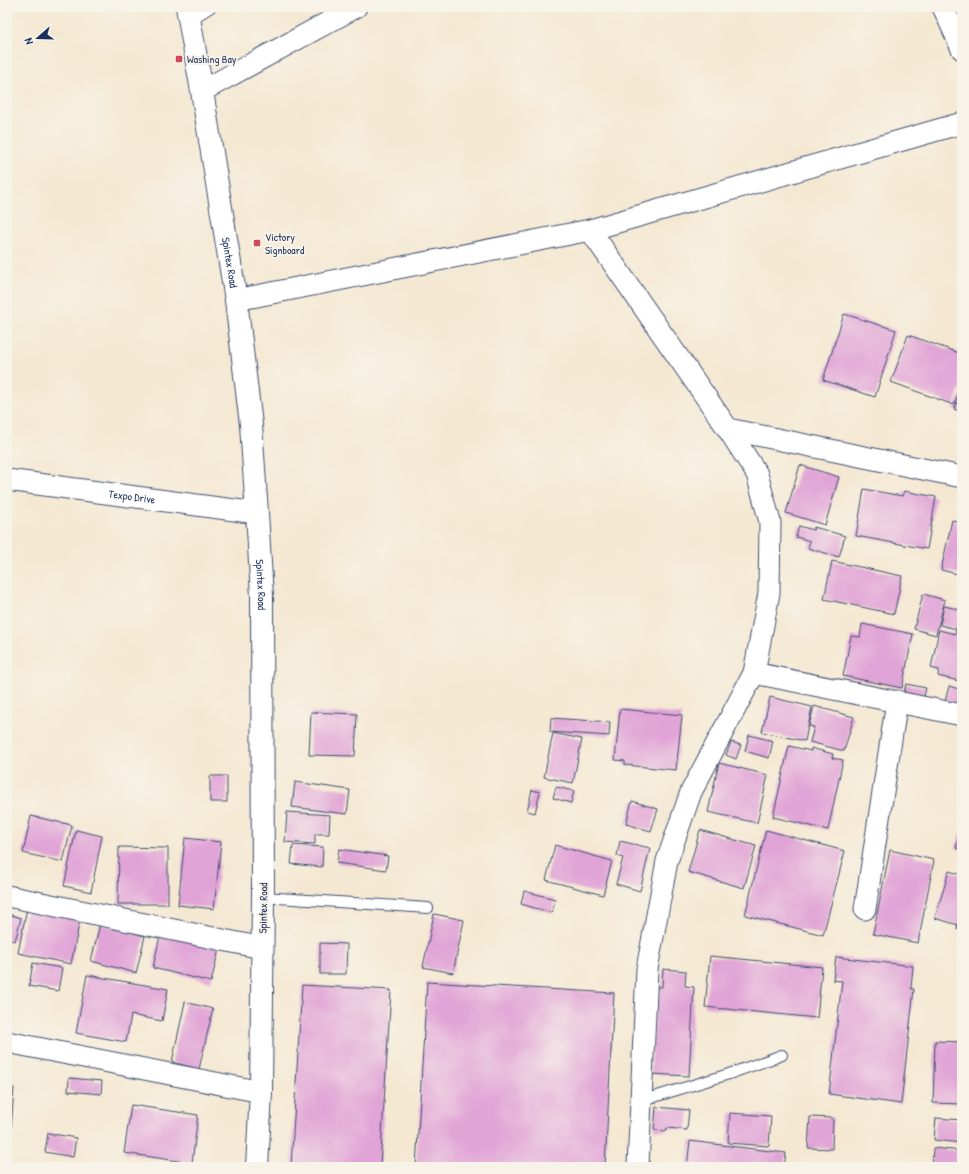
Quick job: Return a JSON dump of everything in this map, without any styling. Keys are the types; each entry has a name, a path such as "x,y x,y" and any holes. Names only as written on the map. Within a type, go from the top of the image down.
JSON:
{"main road":[{"name":"Spintex Road","path":"188,14 236,300 251,425 262,596 263,897 261,1092 257,1167"}],"street":[{"path":"202,91 356,7"},
{"path":"943,7 962,49"},
{"path":"236,300 590,230 962,123"},
{"path":"590,230 728,429 757,474 770,522 769,593 754,673 691,792 667,860 647,969 638,1167"},
{"path":"728,429 962,477"},
{"name":"Texpo Drive","path":"7,480 257,513"},
{"path":"754,673 962,715"},
{"path":"865,909 897,702"},
{"path":"7,896 262,948"},
{"path":"7,1042 261,1092"}],"lane":[{"path":"188,14 211,7"},
{"path":"263,897 428,908"},
{"path":"641,1101 730,1074 782,1055"}],"building":[{"path":"844,314 896,330 875,397 823,380"},
{"path":"908,335 962,354 962,383 954,405 891,382"},
{"path":"962,391 962,412 954,409"},
{"path":"800,465 839,477 825,525 786,513"},
{"path":"864,489 902,496 904,491 936,497 927,549 856,536"},
{"path":"952,520 962,522 962,575 941,570"},
{"path":"799,526 813,530 814,527 845,536 839,557 808,548 810,541 796,537"},
{"path":"832,561 902,576 894,614 824,599"},
{"path":"923,594 945,600 936,635 914,629"},
{"path":"944,606 962,610 962,674 961,673 959,681 938,676 939,670 931,668 939,630 955,634 956,629 940,625"},
{"path":"862,624 913,634 902,688 843,676 851,636 860,637"},
{"path":"906,684 926,688 922,705 902,701"},
{"path":"949,686 962,690 962,711 944,706"},
{"path":"770,697 812,707 805,741 762,732"},
{"path":"814,706 854,717 844,751 810,742 814,727 809,726"},
{"path":"620,709 682,715 676,770 625,765 625,761 615,760"},
{"path":"311,712 357,714 355,756 309,755"},
{"path":"551,718 610,722 609,736 550,732"},
{"path":"553,733 582,739 573,783 544,777"},
{"path":"749,735 773,741 769,758 745,751"},
{"path":"731,742 741,745 736,759 726,755"},
{"path":"789,746 811,751 811,748 833,754 832,758 843,760 828,830 773,817"},
{"path":"719,763 768,775 757,823 708,812"},
{"path":"210,776 227,776 227,802 210,802"},
{"path":"295,782 350,790 347,814 292,807"},
{"path":"556,787 574,791 571,803 553,798"},
{"path":"532,790 540,792 535,813 527,811"},
{"path":"632,801 658,809 651,831 626,824"},
{"path":"287,812 330,815 329,834 315,834 315,844 285,842"},
{"path":"31,816 72,825 63,862 23,853"},
{"path":"76,830 102,836 91,892 64,886"},
{"path":"700,830 756,846 744,888 688,872"},
{"path":"766,830 845,851 823,935 745,915"},
{"path":"960,833 962,834 962,850 956,848"},
{"path":"185,838 221,842 214,909 178,905"},
{"path":"620,841 650,848 640,891 616,884 623,858 617,856"},
{"path":"293,845 323,847 322,867 291,864"},
{"path":"555,845 612,861 603,895 546,880"},
{"path":"119,847 168,848 168,904 118,904"},
{"path":"339,849 388,856 386,870 337,863"},
{"path":"890,850 934,860 918,943 873,934"},
{"path":"949,871 962,875 962,930 957,929 958,925 935,918"},
{"path":"524,891 555,899 552,913 521,904"},
{"path":"27,908 80,919 71,964 18,953"},
{"path":"8,914 21,918 15,941 7,939"},
{"path":"434,914 464,920 453,973 423,967"},
{"path":"100,924 145,936 136,973 91,961"},
{"path":"161,931 220,945 211,982 153,968"},
{"path":"320,943 347,944 346,974 320,974"},
{"path":"710,956 822,967 817,1018 705,1007"},
{"path":"836,957 913,966 911,989 914,989 901,1104 829,1094 842,981 833,980"},
{"path":"33,963 62,968 58,991 29,986"},
{"path":"663,969 686,971 685,986 694,987 689,1076 651,1074 656,987 662,987"},
{"path":"87,975 168,989 162,1021 131,1015 126,1042 76,1033"},
{"path":"427,982 614,993 605,1167 416,1167"},
{"path":"302,985 391,990 380,1167 291,1167"},
{"path":"185,1002 213,1009 199,1069 172,1062"},
{"path":"935,1041 962,1042 962,1104 933,1103"},
{"path":"69,1078 102,1081 101,1094 68,1091"},
{"path":"7,1087 14,1088 10,1144 7,1143"},
{"path":"131,1105 198,1115 192,1163 124,1153"},
{"path":"656,1107 689,1110 687,1130 667,1128 666,1131 654,1130"},
{"path":"730,1113 771,1116 769,1146 728,1143"},
{"path":"810,1117 833,1118 832,1149 808,1148"},
{"path":"936,1118 962,1120 962,1143 934,1140"},
{"path":"48,1133 76,1138 73,1157 45,1152"},
{"path":"690,1141 786,1153 784,1167 687,1167"},
{"path":"933,1148 962,1151 962,1167 932,1167"}],"place":[{"name":"Washing Bay","path":"179,59"},
{"name":"Victory Signboard","path":"257,243"}]}
